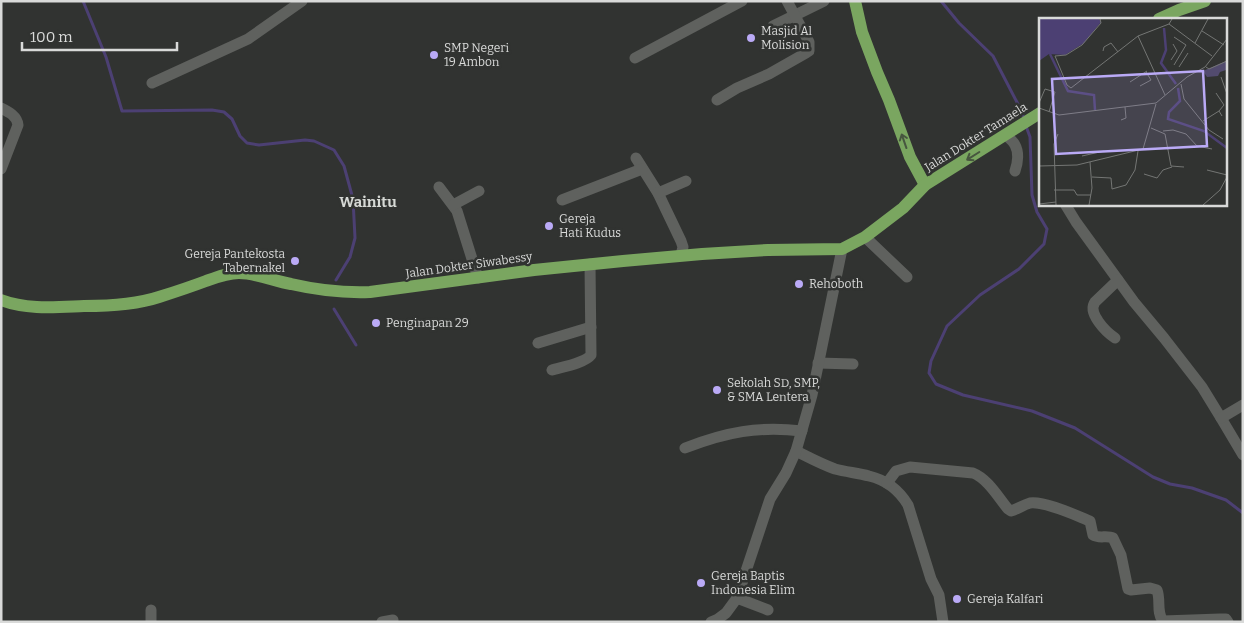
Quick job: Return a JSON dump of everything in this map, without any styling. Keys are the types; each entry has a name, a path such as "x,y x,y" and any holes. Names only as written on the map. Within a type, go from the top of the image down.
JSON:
{"main road":[{"path":"855,1 862,32 877,72 910,157 926,185"},
{"path":"1161,18 1205,1"},
{"name":"Jalan Dokter Tamaela","path":"926,185 1039,113"},
{"name":"Jalan Dokter Siwabessy","path":"1,300 18,305 37,307 122,305 158,298 220,275 240,273 326,291 351,293 377,292 590,264 681,255 768,250 842,249 865,237 904,208 926,185"}],"street":[{"path":"152,83 248,39 302,1"},
{"path":"636,58 742,1"},
{"path":"717,100 809,51 810,42 788,1"},
{"path":"773,26 824,1"},
{"path":"1,108 13,115 17,119 18,125 1,169"},
{"path":"1010,132 1018,156 1015,170"},
{"path":"636,158 658,194 682,241 681,255"},
{"path":"562,200 642,169"},
{"path":"658,194 686,182"},
{"path":"439,188 456,211 478,278"},
{"path":"453,205 479,191"},
{"path":"1066,205 1134,302 1202,387 1243,455"},
{"path":"865,237 907,277"},
{"path":"711,622 726,613 737,598 770,499 796,451 812,395 842,249"},
{"path":"552,370 590,357 591,355 590,264"},
{"path":"1115,338 1105,330 1094,315 1092,305 1118,280"},
{"path":"538,343 590,327"},
{"path":"818,363 853,364"},
{"path":"1221,418 1243,406"},
{"path":"685,448 719,435 743,431 772,429 802,431"},
{"path":"796,451 834,468 869,476 887,483 903,497 908,505 931,579 939,595 943,622"},
{"path":"887,483 896,471 910,467 974,473 985,480 1008,509 1012,511 1024,505 1035,503 1057,508 1090,521 1093,535 1096,537 1113,538 1121,555 1128,589 1150,588 1156,590 1158,593 1159,611 1164,621 1220,619 1228,622"},
{"path":"737,598 768,610"}],"waterway":[{"path":"83,1 106,57 122,111 212,110 224,112 232,119 240,136 247,143 259,145 305,140 314,141 334,150 344,166 353,199 355,238 350,257 336,280"},
{"path":"941,1 959,23 993,56 1024,118"},
{"path":"1026,126 1030,137 1032,195 1037,212 1047,229 1044,244 1019,269 980,295 947,326 931,361 929,373 936,384 963,395 1032,411 1075,428 1153,477 1170,484 1192,488 1226,500 1243,513"},
{"path":"334,309 356,345"}],"place":[{"name":"Masjid Al Molision","path":"751,38"},
{"name":"SMP Negeri 19 Ambon","path":"434,55"},
{"name":"Gereja Hati Kudus","path":"549,226"},
{"name":"Gereja Pantekosta Tabernakel","path":"295,261"},
{"name":"Rehoboth","path":"799,284"},
{"name":"Penginapan 29","path":"376,323"},
{"name":"Sekolah SD, SMP, & SMA Lentera","path":"717,390"},
{"name":"Gereja Baptis Indonesia Elim","path":"701,583"},
{"name":"Gereja Kalfari","path":"957,599"}],"district":[{"name":"Wainitu","path":"368,202"}]}
